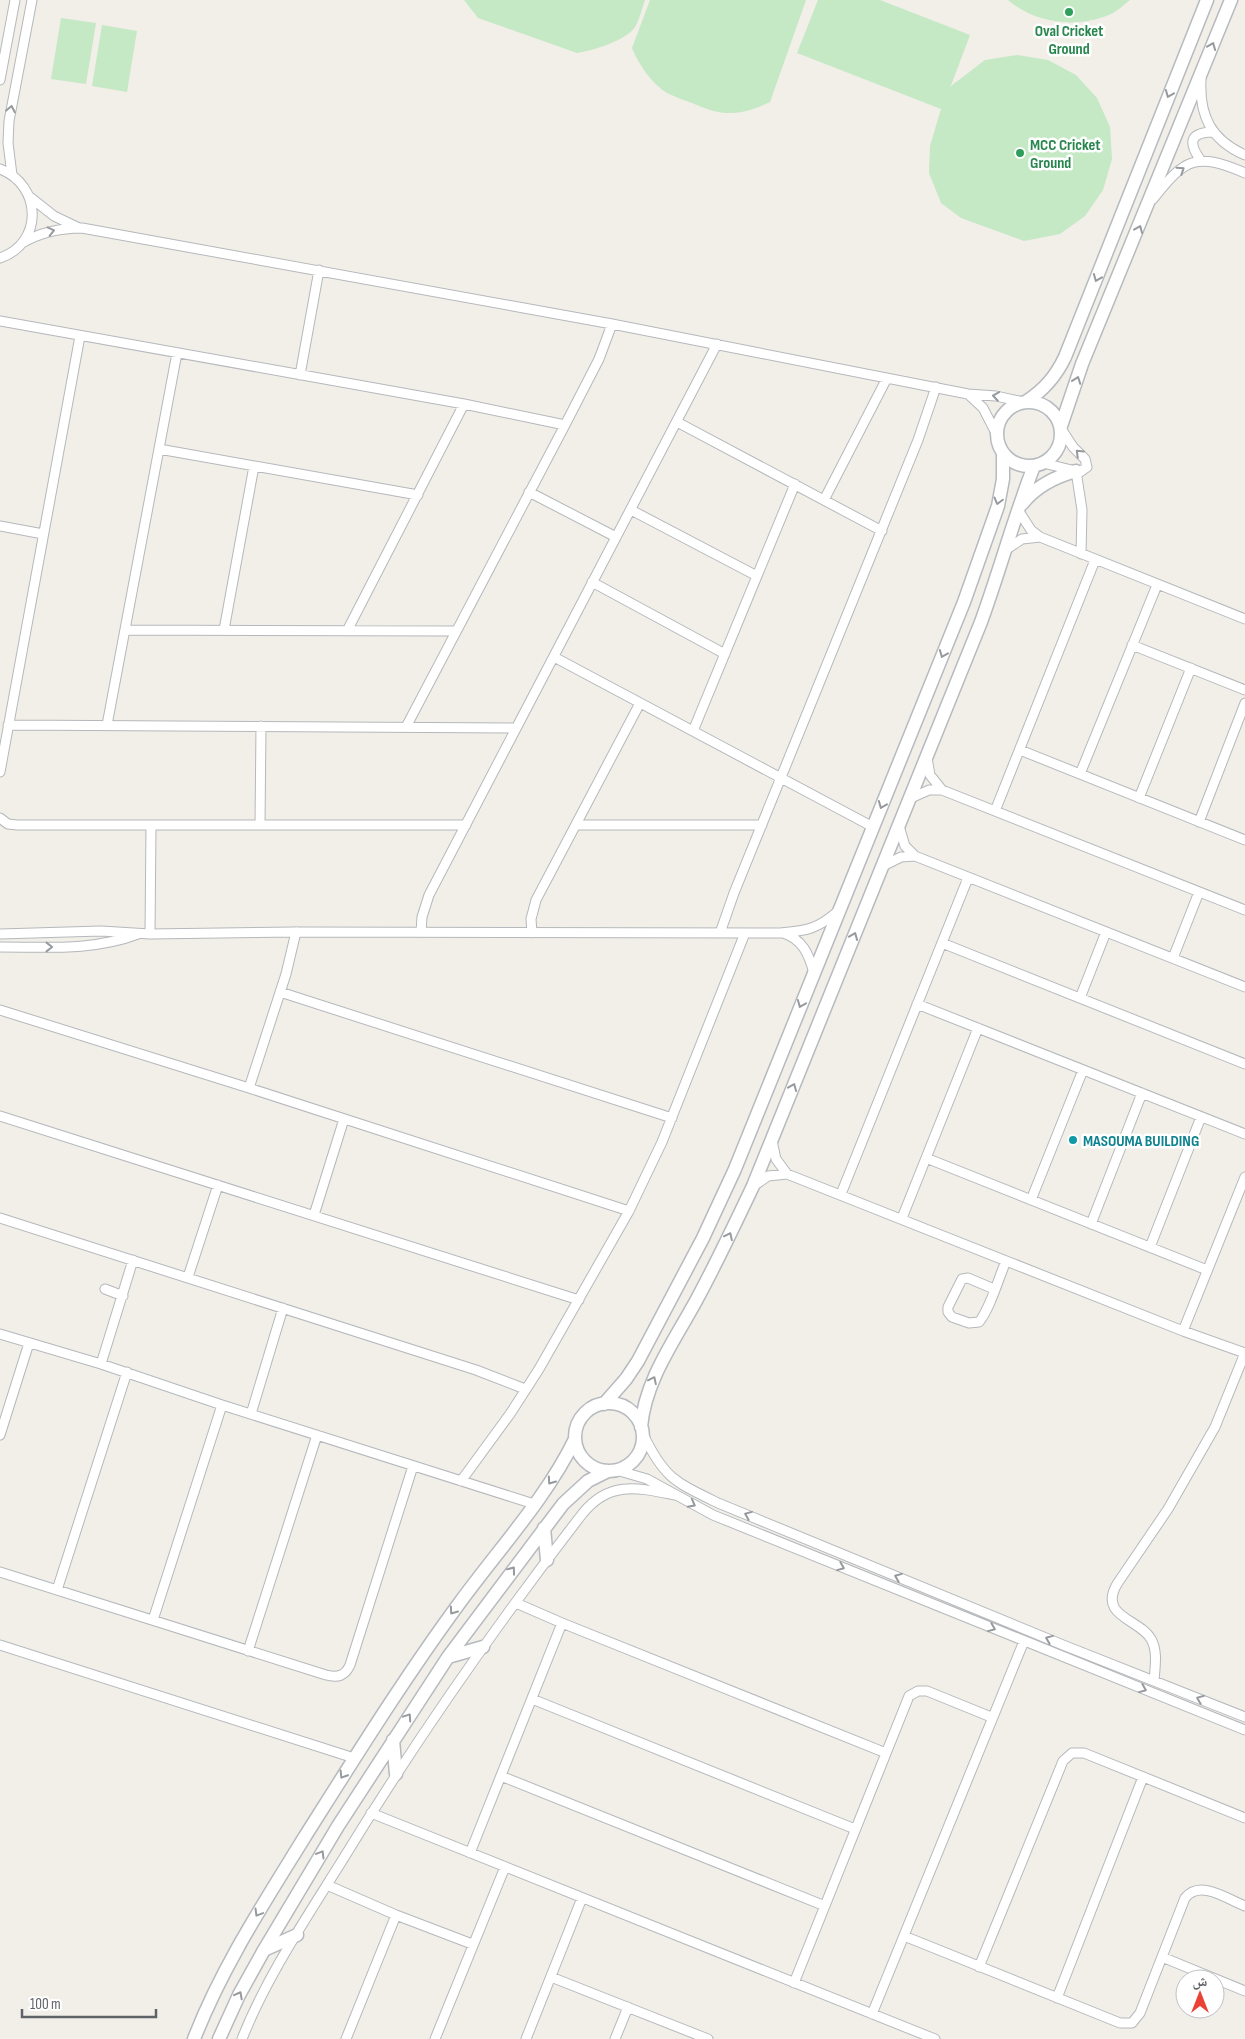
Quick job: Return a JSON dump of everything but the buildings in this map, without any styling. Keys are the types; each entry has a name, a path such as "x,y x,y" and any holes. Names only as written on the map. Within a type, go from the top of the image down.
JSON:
{"street":[{"path":"0,80 15,0"},
{"path":"12,175 8,143 9,121 32,0"},
{"path":"1076,471 1038,464 1017,464 1003,453 998,445 998,424 1003,414 1012,406 1025,402 1040,392 1050,382 1065,357 1207,0"},
{"path":"219,2039 235,2003 264,1950 338,1826 392,1740 448,1658 544,1528 575,1492 588,1481 612,1470 624,1467 636,1457 642,1442 644,1403 652,1381 712,1270 753,1186 981,622 1007,549 1018,510 1038,464 1049,459 1059,447 1061,428 1082,364 1231,0"},
{"path":"1203,69 1201,96 1205,115 1212,132 1227,146 1245,155"},
{"path":"1201,161 1193,150 1192,142 1201,132 1212,132"},
{"path":"1148,205 1177,172 1184,167 1201,161 1218,162 1245,173"},
{"path":"0,169 12,175 22,184 30,196 54,216 82,228"},
{"path":"22,243 29,233 32,221 30,196"},
{"path":"2,258 22,243 45,232 82,228 612,324 968,394 996,396 1038,403 1048,408 1056,416 1073,447 1087,461 1085,470 1076,471 1049,481 1037,489 1018,510"},
{"path":"300,375 320,270"},
{"path":"0,321 464,404 565,425"},
{"path":"406,727 565,425 598,360 612,324"},
{"path":"0,772 80,336"},
{"path":"421,932 422,917 429,895 717,344"},
{"path":"108,725 177,353"},
{"path":"824,500 887,378"},
{"path":"720,933 734,893 882,531 918,440 936,388"},
{"path":"968,394 983,408 997,435"},
{"path":"348,629 464,404"},
{"path":"676,422 882,531"},
{"path":"159,449 418,494"},
{"path":"604,1404 626,1379 638,1360 714,1215 742,1153 957,620 1001,492 1004,466 1003,453"},
{"path":"224,630 254,466"},
{"path":"1076,471 1082,510 1080,554"},
{"path":"693,731 794,484"},
{"path":"529,492 616,537"},
{"path":"631,510 757,576"},
{"path":"1018,510 1032,530 1040,537 1245,619"},
{"path":"0,526 43,534"},
{"path":"1007,549 1022,540 1040,537"},
{"path":"995,811 1095,560"},
{"path":"592,582 725,654"},
{"path":"1080,774 1157,585"},
{"path":"125,630 456,630"},
{"path":"1132,645 1245,690"},
{"path":"554,657 873,827"},
{"path":"1139,798 1191,668"},
{"path":"1199,822 1245,702"},
{"path":"532,933 531,920 536,900 640,703"},
{"path":"8,725 516,728"},
{"path":"260,825 261,726"},
{"path":"1020,750 1245,840"},
{"path":"927,755 930,775 942,790"},
{"path":"911,798 929,790 942,790 1245,910"},
{"path":"0,818 8,824 16,825 466,825"},
{"path":"150,934 151,824"},
{"path":"576,825 762,825"},
{"path":"899,825 905,846 916,856 1245,987"},
{"path":"883,866 902,857 916,856"},
{"path":"841,1194 968,878"},
{"path":"1173,958 1198,892"},
{"path":"0,934 101,931 138,934 296,932 780,933 802,931 817,927 840,909"},
{"path":"249,1088 280,992 296,932"},
{"path":"1080,998 1106,932"},
{"path":"462,1481 510,1414 539,1369 630,1211 652,1166 672,1118 745,933"},
{"path":"780,933 795,939 803,946 809,955 814,973"},
{"path":"0,947 92,946 112,943 138,934"},
{"path":"942,943 1245,1064"},
{"path":"280,992 672,1118"},
{"path":"917,1004 1245,1134"},
{"path":"0,1010 630,1211"},
{"path":"902,1218 978,1028"},
{"path":"1031,1200 1082,1070"},
{"path":"1091,1224 1142,1093"},
{"path":"0,1116 579,1300"},
{"path":"1150,1247 1201,1117"},
{"path":"314,1215 344,1119"},
{"path":"772,1140 776,1158 787,1174"},
{"path":"926,1158 1207,1270"},
{"path":"753,1186 768,1176 787,1174 902,1218 1182,1331 1245,1353 1215,1427 1168,1509 1113,1592 1113,1602 1119,1614 1144,1630 1152,1640 1156,1652 1154,1681"},
{"path":"1182,1331 1245,1176"},
{"path":"188,1277 218,1185"},
{"path":"0,1218 476,1370 525,1389"},
{"path":"101,1364 133,1260"},
{"path":"994,1289 968,1278 962,1279 948,1307 948,1312 952,1317 972,1324 977,1323 983,1318 1006,1261"},
{"path":"105,1289 122,1296"},
{"path":"250,1414 283,1308"},
{"path":"0,1334 127,1372 222,1405 534,1504"},
{"path":"0,1435 29,1343"},
{"path":"56,1590 127,1372"},
{"path":"1245,1717 709,1498 684,1486 670,1476 658,1463 636,1416 627,1408 616,1404 594,1406 586,1412 576,1429 575,1439 577,1448 585,1461 598,1469 612,1470 647,1479 713,1515 1245,1730"},
{"path":"153,1620 222,1405"},
{"path":"248,1650 318,1435"},
{"path":"194,2039 209,2003 259,1910 354,1758 443,1626 556,1473 575,1439"},
{"path":"0,1572 332,1677 340,1676 347,1671 413,1466"},
{"path":"242,2039 263,1996 297,1935 396,1774 483,1647 588,1507 601,1496 616,1490 632,1488 675,1495"},
{"path":"544,1528 547,1560"},
{"path":"516,1603 886,1753"},
{"path":"470,1853 562,1623"},
{"path":"872,2014 991,1717 1024,1641"},
{"path":"0,1646 354,1758"},
{"path":"448,1658 483,1647"},
{"path":"794,1983 906,1700 918,1692 927,1692 991,1717"},
{"path":"532,1699 855,1829"},
{"path":"392,1740 396,1774"},
{"path":"979,1967 1067,1755 1078,1752 1245,1818"},
{"path":"501,1776 825,1906"},
{"path":"1057,1998 1143,1777"},
{"path":"371,1813 935,2039"},
{"path":"435,2039 472,1944 505,1867"},
{"path":"327,1885 396,1915 472,1944"},
{"path":"904,1936 1120,2023 1132,2023 1140,2013 1185,1898 1189,1893 1199,1889 1206,1890 1245,1906"},
{"path":"526,2039 582,1898"},
{"path":"346,2039 396,1915"},
{"path":"264,1950 297,1935"},
{"path":"1162,1957 1245,1991"},
{"path":"551,1976 708,2039"},
{"path":"615,2039 628,2007"}],"green space":[{"path":"464,0 645,0 638,21 631,32 609,44 577,53 478,18"},
{"path":"650,0 806,0 770,102 743,112 713,111 670,94 656,85 646,74 632,48"},
{"name":"MCC Cricket Ground","path":"818,0 880,0 970,35 947,96 951,86 985,60 1017,55 1048,60 1076,75 1097,98 1110,127 1112,159 1103,190 1085,216 1060,234 1024,241 961,218 941,203 929,173 930,146 941,109 797,53"},
{"name":"Oval Cricket Ground","path":"1008,0 1130,0 1111,14 1098,19 1084,22 1057,22 1031,14"},
{"path":"61,18 96,23 86,84 51,79"},
{"path":"102,25 137,31 127,92 92,86"}],"place":[{"name":"Oval Cricket Ground","path":"1069,12"},
{"name":"MCC Cricket Ground","path":"1020,153"},
{"name":"MASOUMA BUILDING","path":"1073,1140"}]}
